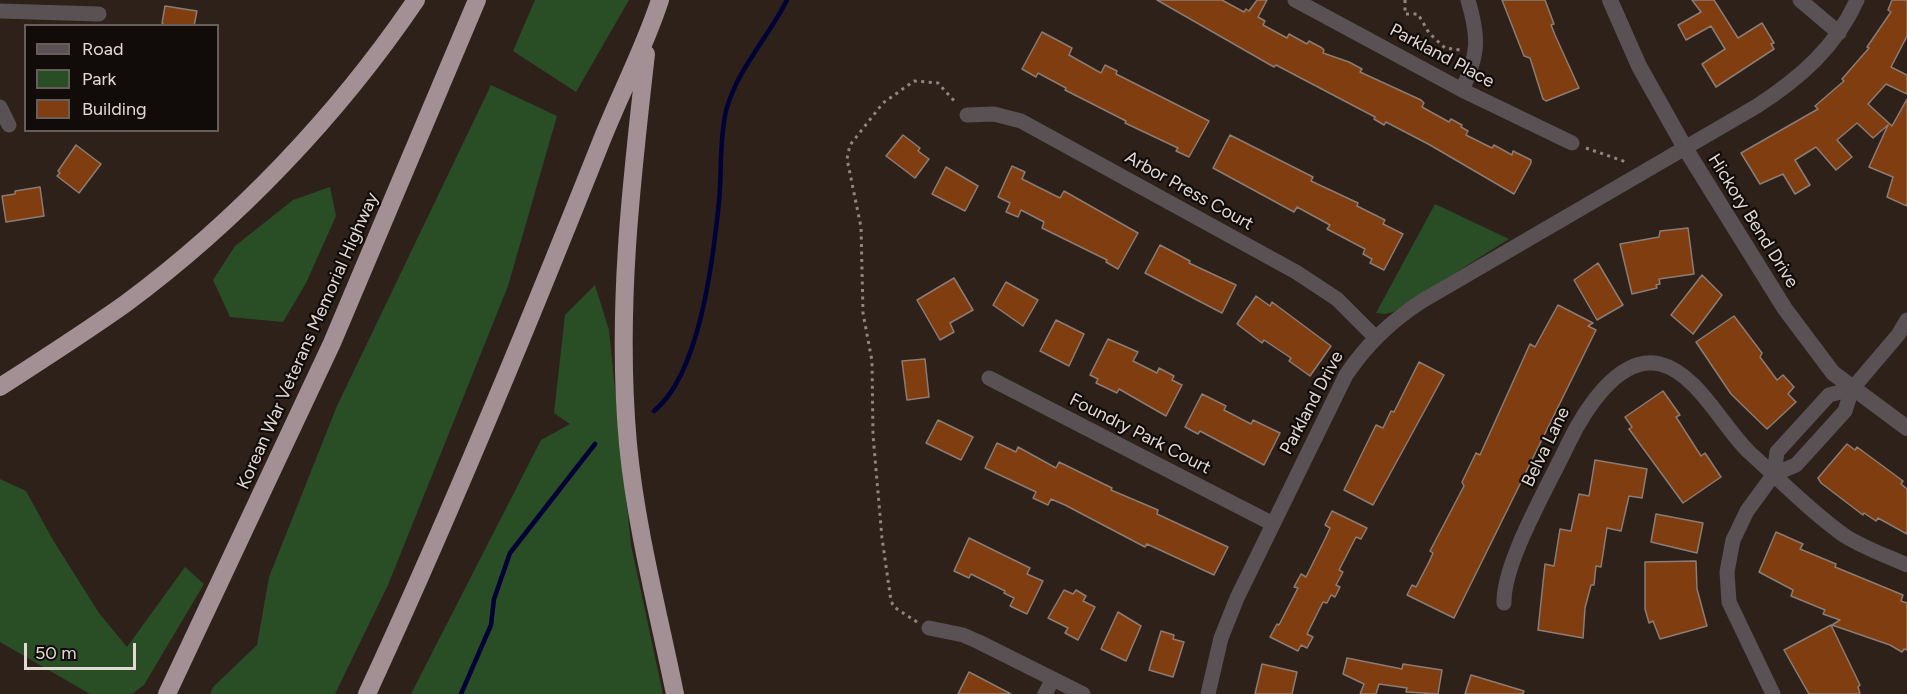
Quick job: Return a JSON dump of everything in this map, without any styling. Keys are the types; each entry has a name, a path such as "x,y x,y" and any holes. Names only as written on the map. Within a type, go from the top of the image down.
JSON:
{"highway":[{"path":"0,387 126,303 240,206 333,107 416,0"},
{"name":"Korean War Veterans Memorial Highway","path":"167,694 332,343 477,0"},
{"path":"367,694 469,467 536,310 601,141 648,35 660,0"},
{"path":"648,35 627,230 623,331 627,430 638,508 675,694"}],"street":[{"name":"Parkland Place","path":"1295,0 1462,90 1572,143"},
{"path":"1462,90 1475,62 1477,41 1468,0"},
{"name":"Hickory Bend Drive","path":"1610,0 1639,66 1685,148 1785,309 1833,373 1907,428"},
{"path":"1800,0 1839,33"},
{"name":"Parkland Drive","path":"1208,694 1221,638 1273,524 1346,375 1375,337 1422,302 1789,85 1819,58 1839,33 1857,0"},
{"path":"0,10 99,14"},
{"path":"0,107 9,125"},
{"name":"Arbor Press Court","path":"967,115 1007,115 1031,127 1296,272 1337,299 1375,337"},
{"path":"1774,474 1796,465 1845,411 1852,389 1898,335 1907,320"},
{"name":"Belva Lane","path":"1504,603 1507,574 1581,416 1605,387 1638,363 1658,363 1675,369 1688,378 1734,436 1847,537 1907,565"},
{"name":"Foundry Park Court","path":"989,378 1273,524"},
{"path":"1773,694 1729,602 1727,572 1733,540 1742,521 1774,474 1777,452 1829,395 1852,389"},
{"path":"929,628 963,636 1083,694"},
{"path":"1045,694 1053,679"}],"path":[{"path":"1405,0 1405,14 1418,14 1429,33 1444,48 1458,49 1467,54"},
{"path":"929,628 902,613 891,601 882,538 873,435 872,361 862,314 861,227 847,159 850,145 883,103 914,81 938,83 967,115"},
{"path":"1572,143 1626,162"}],"green space":[{"path":"535,0 629,0 576,92 513,51"},
{"path":"491,85 557,116 508,286 388,585 335,694 210,694 213,687 257,645 269,577 337,406"},
{"path":"330,187 336,216 306,283 283,322 230,317 213,280 235,246 293,200"},
{"path":"1435,204 1509,239 1393,312 1376,313"},
{"path":"595,285 609,330 631,545 663,694 411,694 541,440 570,424 554,413 565,315"},
{"path":"0,479 26,491 53,540 99,613 127,647 185,567 204,584 144,685 132,694 90,694 0,642"}],"building":[{"path":"1157,0 1222,0 1244,12 1246,9 1249,11 1257,0 1267,0 1258,17 1265,21 1263,25 1287,38 1289,34 1307,44 1309,41 1322,48 1323,53 1349,62 1362,69 1360,72 1421,100 1424,103 1422,107 1449,122 1451,119 1462,125 1461,127 1468,131 1466,135 1492,148 1494,145 1512,155 1513,151 1531,160 1531,163 1514,194 1430,145 1386,122 1384,125 1374,119 1375,117 1276,65 1274,67"},
{"path":"1502,0 1545,0 1554,24 1551,25 1579,88 1546,101 1543,99 1530,58 1524,56"},
{"path":"1692,0 1714,0 1738,38 1762,23 1774,43 1771,44 1774,49 1716,87 1702,64 1725,49 1711,26 1686,40 1678,25 1701,12"},
{"path":"1892,0 1907,0 1907,36 1891,67 1907,75 1907,94 1886,84 1868,104 1892,126 1907,99 1907,206 1887,197 1893,177 1869,167 1888,125 1873,138 1857,123 1837,140 1852,157 1836,170 1816,147 1795,160 1810,185 1795,194 1783,174 1760,184 1741,153 1818,109 1815,106 1844,81 1842,79 1869,48 1867,47 1891,12 1888,10"},
{"path":"165,6 197,11 194,24 162,23"},
{"path":"1042,32 1072,48 1069,55 1101,73 1105,65 1117,71 1116,74 1209,121 1189,157 1176,151 1178,148 1125,123 1126,121 1065,90 1066,88 1038,73 1036,77 1022,69"},
{"path":"903,135 920,148 918,151 929,159 915,178 886,156"},
{"path":"1230,135 1313,177 1311,181 1358,203 1357,206 1385,220 1383,224 1403,234 1384,270 1370,263 1372,259 1363,254 1365,249 1327,229 1330,225 1297,207 1294,212 1213,168"},
{"path":"76,145 101,164 79,193 57,176"},
{"path":"1012,166 1025,172 1022,179 1060,198 1064,191 1138,233 1118,269 1106,262 1107,260 1042,228 1044,222 1021,210 1018,217 1006,212 1010,203 998,197"},
{"path":"946,167 978,186 965,211 932,194"},
{"path":"40,187 44,216 6,222 2,196 15,194 15,191"},
{"path":"1688,228 1694,274 1659,279 1660,284 1656,285 1657,288 1632,294 1620,244 1659,237 1660,231"},
{"path":"1160,245 1190,261 1189,263 1236,285 1222,313 1145,273"},
{"path":"1598,263 1623,305 1597,320 1574,280"},
{"path":"1702,275 1722,295 1693,334 1671,315"},
{"path":"954,278 973,310 950,323 954,332 940,340 917,300"},
{"path":"1006,282 1038,300 1023,326 993,305"},
{"path":"1256,296 1270,306 1272,302 1331,346 1310,376 1289,361 1291,358 1264,340 1262,343 1237,324"},
{"path":"1558,305 1593,323 1588,326 1596,330 1454,618 1407,595 1412,585 1416,587 1429,562 1433,553 1430,551 1464,486 1462,482 1476,453 1480,455 1530,344 1535,347"},
{"path":"1734,316 1762,353 1760,357 1777,380 1783,375 1794,387 1788,394 1796,402 1767,429 1731,394 1696,342"},
{"path":"1056,320 1084,334 1069,366 1040,351"},
{"path":"1108,339 1138,352 1133,361 1157,373 1159,368 1174,376 1172,380 1182,385 1166,416 1119,389 1117,393 1096,383 1098,379 1090,375"},
{"path":"925,359 929,397 907,400 902,361"},
{"path":"1419,362 1444,375 1373,505 1344,490 1376,425 1383,428 1391,411 1394,412"},
{"path":"1663,391 1680,415 1676,417 1701,456 1705,453 1721,477 1683,503 1629,429 1632,427 1625,417"},
{"path":"1202,394 1226,406 1224,410 1251,424 1253,420 1280,433 1264,465 1200,431 1198,434 1185,427"},
{"path":"938,420 973,437 961,460 926,443"},
{"path":"997,443 1016,452 1018,447 1056,468 1059,462 1112,488 1111,490 1158,510 1157,514 1228,547 1214,575 1147,544 1145,547 1051,499 1048,505 1033,498 1036,492 985,468"},
{"path":"1847,444 1855,450 1857,447 1903,481 1901,484 1907,489 1907,534 1878,518 1876,521 1864,513 1863,515 1821,483 1818,478"},
{"path":"1595,460 1647,469 1642,498 1629,496 1621,531 1607,528 1601,567 1596,566 1594,585 1591,585 1585,608 1583,638 1538,630 1545,564 1554,566 1560,529 1571,531 1579,494 1589,496"},
{"path":"1332,511 1367,528 1361,539 1356,537 1339,570 1343,572 1336,585 1340,587 1335,597 1331,595 1327,603 1323,602 1307,634 1313,637 1307,648 1301,645 1298,651 1270,637 1277,624 1279,625 1298,588 1294,587 1301,574 1306,577 1325,539 1330,528 1325,525"},
{"path":"1656,514 1703,523 1697,553 1651,542"},
{"path":"1776,532 1803,544 1800,549 1836,564 1835,567 1903,595 1901,601 1907,603 1907,650 1904,649 1902,652 1890,645 1832,625 1840,620 1823,614 1825,610 1791,596 1793,590 1759,572"},
{"path":"969,538 1030,568 1027,574 1043,581 1027,614 1010,606 1014,598 1004,593 1005,591 971,574 969,578 954,571"},
{"path":"1696,561 1697,589 1707,626 1660,639 1653,621 1649,623 1645,609 1645,562"},
{"path":"1064,590 1073,594 1076,590 1086,596 1083,601 1095,607 1078,640 1065,633 1068,628 1048,618"},
{"path":"1118,612 1141,626 1126,661 1101,649"},
{"path":"1831,625 1860,685 1858,687 1860,694 1809,694 1784,650"},
{"path":"1161,631 1174,635 1173,639 1184,642 1173,677 1149,670"},
{"path":"1347,658 1402,669 1403,664 1442,670 1438,694 1406,692 1407,688 1379,684 1376,694 1360,694 1364,684 1343,674"},
{"path":"1262,664 1297,672 1292,694 1255,694"},
{"path":"969,672 1011,694 958,694"},
{"path":"1471,675 1524,691 1523,694 1465,694"}],"waterway":[{"path":"654,411 670,394 683,371 702,314 713,254 720,191 722,134 726,111 745,67 787,0"},
{"path":"461,694 491,625 494,599 510,553 595,444"}]}
